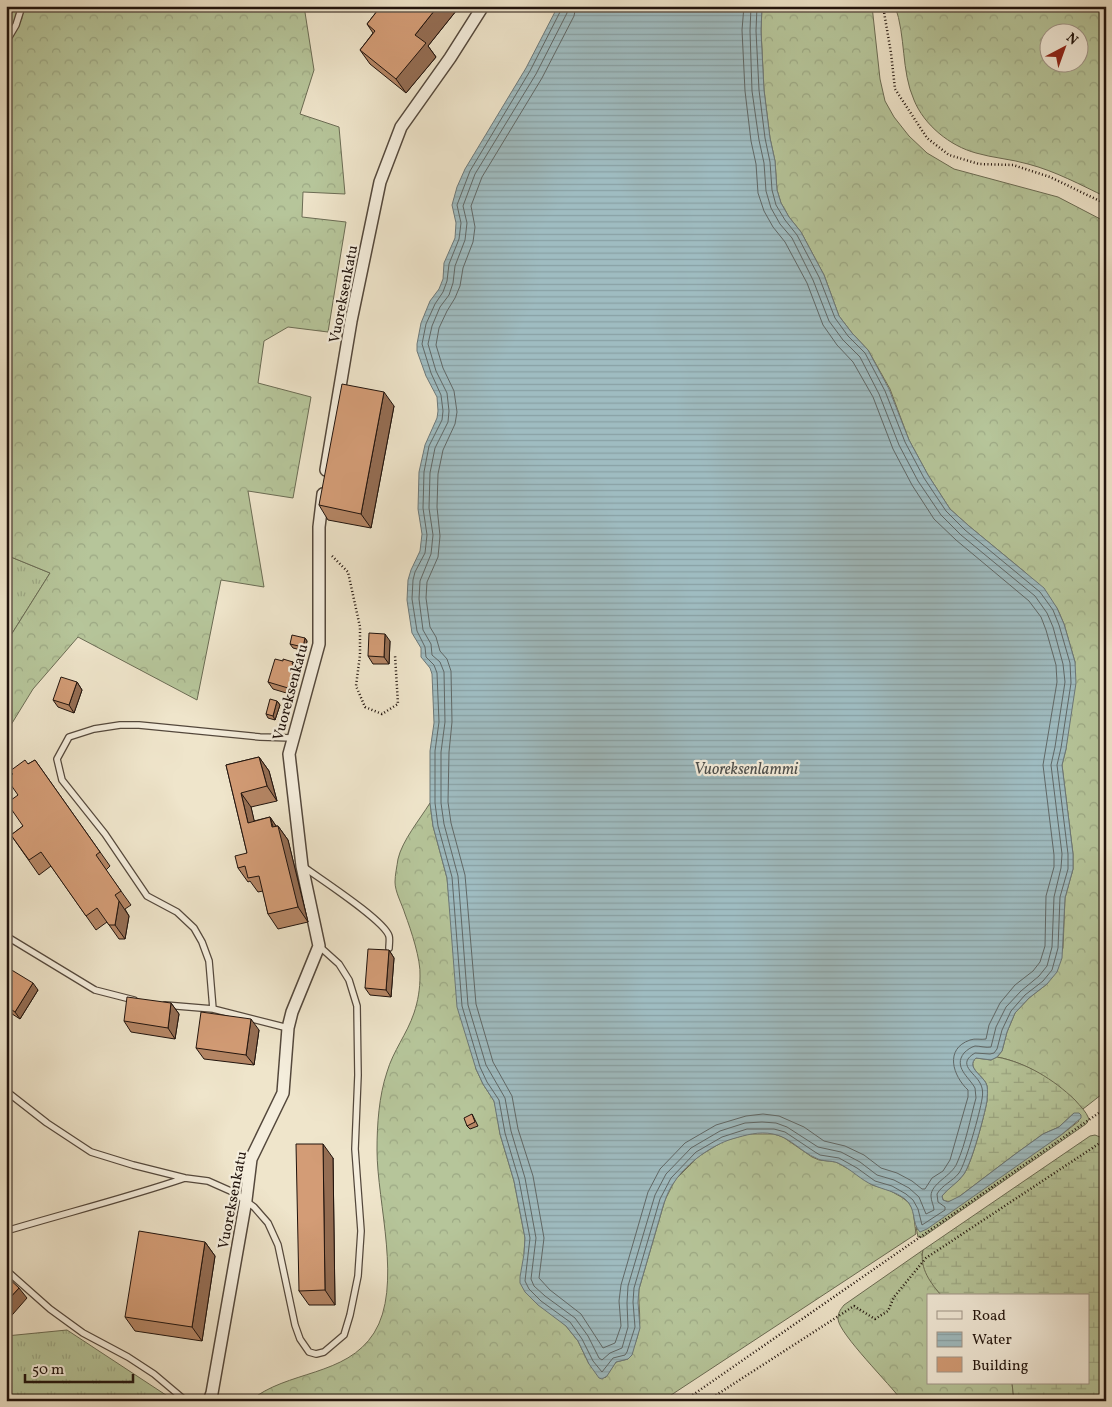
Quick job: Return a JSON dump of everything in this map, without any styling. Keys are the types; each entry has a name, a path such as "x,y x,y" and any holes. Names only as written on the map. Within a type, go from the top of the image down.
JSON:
{"street":[{"name":"Vuoreksenkatu","path":"209,1401 212,1393 246,1200 251,1159 283,1093 288,1028 292,1012 319,946 302,866 289,754 319,644 320,518 329,450 352,320 380,182 402,127 450,58 483,6"}],"lane":[{"path":"6,42 16,25 22,6"},
{"path":"213,1009 209,961 194,928 177,912 147,896 105,834 62,780 57,759 69,737 94,729 120,726 168,727 260,737 294,738"},
{"path":"302,866 372,917 389,936 389,948"},
{"path":"6,936 95,990 123,999 141,1001"},
{"path":"6,1090 47,1122 91,1152 133,1165 186,1178 208,1181 246,1200 262,1214 278,1245 294,1325 300,1339 309,1352 316,1354 324,1352 344,1335 358,1276 361,1231 354,1149 358,1075 357,1006 349,980 339,964 319,946"},
{"path":"158,1004 213,1009 288,1028"},
{"path":"6,1231 136,1195 186,1178"},
{"path":"6,1270 50,1309 83,1333 128,1357 154,1374 186,1401"}],"path":[{"path":"882,6 891,53 895,90 927,138 949,156 979,164 1013,165 1050,177 1106,204"},
{"path":"319,543 348,572 360,627 360,655 356,686 365,707 382,714 398,704 395,655"},
{"path":"684,1401 1106,1108"},
{"path":"707,1401 854,1306 876,1319 888,1311 894,1297 926,1258 1106,1139"}],"green space":[{"path":"6,6 304,6 314,70 300,114 339,127 345,194 303,192 302,217 346,222 328,332 288,327 264,341 258,383 311,397 293,498 248,491 264,587 221,580 197,700 78,637 33,689 6,733 6,643 50,573 6,555"},
{"path":"762,6 872,6 880,79 885,101 894,117 909,136 927,153 954,169 1058,197 1106,222 1106,1091 1083,1109 1043,1076 1021,1064 997,1057 1002,1051 1015,1013 1029,998 1047,984 1063,948 1065,898 1073,869 1073,854 1062,765 1066,749 1075,662 1064,624 1057,608 1026,573 950,509 928,475 909,440 890,389 868,350 839,316 824,275 801,232 781,203 777,190 775,161 764,90 761,31"},
{"path":"895,6 1106,6 1106,197 1048,170 1022,162 982,155 966,150 939,133 924,118 914,100 907,77 901,29"},
{"path":"6,555 50,573 6,643"},
{"path":"430,803 433,826 447,878 451,917 476,1069 494,1101 500,1134 514,1181 525,1238 524,1254 556,1317 578,1341 589,1364 605,1378 616,1362 628,1359 635,1345 639,1329 639,1289 665,1200 675,1180 699,1156 724,1141 748,1134 774,1134 783,1137 812,1157 819,1160 836,1162 872,1185 889,1190 909,1203 913,1210 916,1234 662,1401 250,1401 281,1383 332,1366 348,1358 362,1347 374,1333 382,1314 387,1292 388,1269 378,1171 377,1140 379,1110 384,1081 390,1064 408,1028 417,1004 420,981 417,954 396,890 395,876 403,845"},
{"path":"997,1057 1019,1063 1058,1085 1075,1100 1085,1111 1089,1119 1086,1124 923,1237 918,1237 916,1227 918,1230 1061,1135 1079,1121 1074,1113 1059,1127 1043,1134 956,1199 950,1201 943,1200 942,1196 962,1177 971,1160 987,1101 986,1082 974,1069 973,1062 976,1058 991,1060"},
{"path":"1090,1136 1100,1137 1106,1144 1106,1401 1014,1401 1012,1384 1090,1384 1090,1294 940,1294 930,1281 924,1269 923,1250"},
{"path":"923,1250 922,1255 936,1289 940,1294 927,1294 927,1384 1012,1384 1014,1401 902,1401 847,1336 838,1319 840,1310 844,1305"},
{"path":"67,1330 175,1401 6,1401 6,1336"}],"water":[{"name":"Vuoreksenlammi","path":"558,6 762,6 761,31 764,90 775,161 777,190 781,203 801,232 824,275 839,316 868,350 889,389 909,440 928,475 950,509 1044,588 1057,608 1064,624 1075,662 1076,683 1062,765 1073,854 1073,869 1065,898 1062,958 1057,972 1047,984 1029,998 1015,1013 1002,1051 997,1057 991,1060 976,1058 973,1062 974,1069 986,1082 987,1101 971,1160 962,1177 942,1196 943,1200 948,1202 960,1196 1043,1134 1059,1127 1074,1113 1079,1113 1081,1118 1061,1135 920,1232 909,1203 901,1196 869,1183 838,1163 821,1160 779,1136 768,1133 752,1134 732,1139 716,1146 686,1168 669,1191 639,1289 640,1328 632,1355 628,1359 616,1362 607,1376 602,1379 599,1378 589,1364 578,1341 566,1326 538,1305 525,1292 520,1283 525,1238 514,1181 500,1134 494,1101 476,1069 457,1007 447,878 433,826 430,803 430,751 434,723 432,674 430,668 421,657 421,648 412,633 407,600 408,580 420,551 422,534 418,509 419,472 425,445 437,418 438,411 437,397 426,376 417,351 421,323 430,301 439,289 443,279 444,263 455,238 456,223 452,205 457,187 465,169 526,68"}],"building":[{"path":"381,6 438,6 415,35 426,43 396,79 360,50 375,31 367,24"},
{"path":"342,384 384,392 361,514 319,505"},
{"path":"369,633 385,634 384,657 368,656"},
{"path":"292,635 305,638 303,647 290,644"},
{"path":"275,659 293,662 292,664 295,665 288,688 268,682"},
{"path":"61,677 77,682 69,705 53,700"},
{"path":"270,699 277,701 273,716 266,714"},
{"path":"259,757 267,786 241,793 248,823 270,817 272,827 278,826 298,907 268,914 259,876 248,878 245,866 238,868 235,856 247,853 226,765"},
{"path":"25,760 28,764 35,760 100,852 96,855 121,891 115,895 119,901 115,925 109,925 97,908 86,916 41,852 29,860 11,835 23,826 7,803 18,795 6,778 13,774 10,771"},
{"path":"368,949 389,950 386,990 365,988"},
{"path":"10,969 33,983 15,1012 6,1006 6,976"},
{"path":"127,997 171,1003 168,1028 124,1021"},
{"path":"201,1012 251,1019 246,1055 196,1048"},
{"path":"472,1114 475,1122 467,1126 464,1118"},
{"path":"296,1144 323,1144 325,1290 299,1291"},
{"path":"139,1231 205,1242 192,1327 125,1317"},
{"path":"6,1276 19,1288 6,1302"}]}
